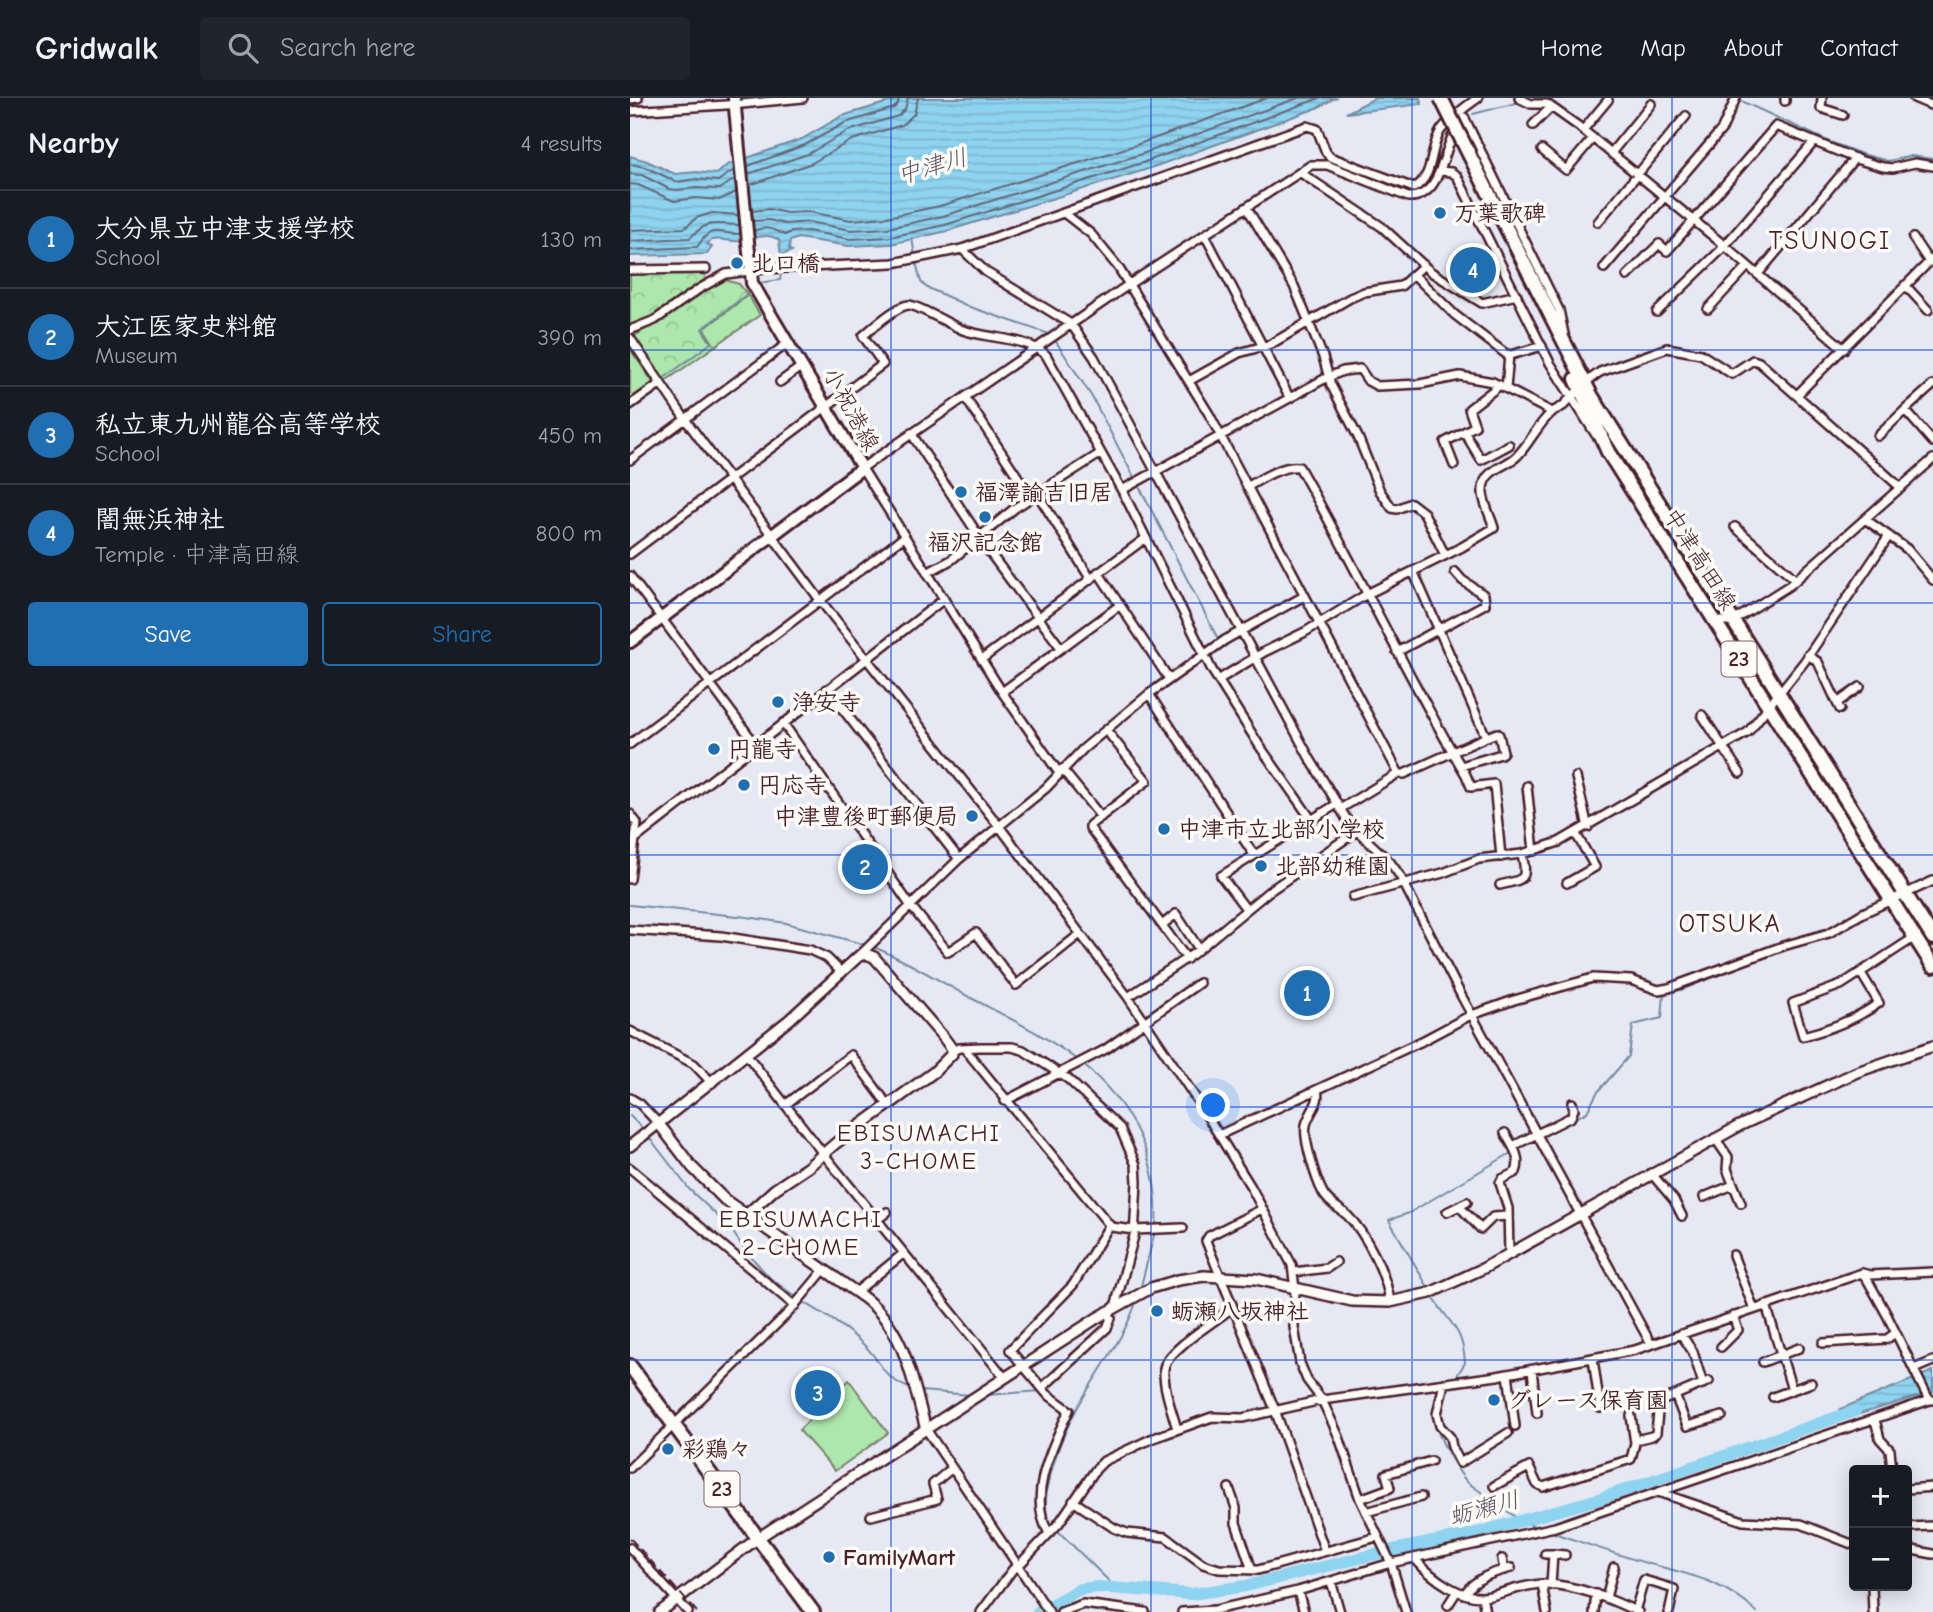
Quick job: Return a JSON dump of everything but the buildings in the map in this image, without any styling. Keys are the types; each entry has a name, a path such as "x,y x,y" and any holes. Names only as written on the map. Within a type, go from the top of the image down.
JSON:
{"main road":[{"name":"中津高田線","path":"1441,98 1563,342 1578,390 1608,452 1933,966"},
{"name":"小祝港線","path":"630,642 862,468 756,293 750,270 735,104"},
{"name":"中津高田線","path":"1578,390 1733,621 1933,938"},
{"name":"23","path":"630,1366 813,1612"}],"street":[{"path":"630,99 638,98"},
{"path":"630,111 803,98"},
{"path":"630,330 655,320 722,275 750,270 893,263 962,249 1309,125 1317,128 1325,152 1331,157 1413,188 1426,176 1440,133 1460,110 1479,98"},
{"path":"1519,98 1531,104 1547,104 1583,130 1725,246 1844,349"},
{"path":"1604,268 1722,129 1737,98"},
{"path":"1822,98 1821,108 1843,115"},
{"path":"1914,98 1933,106"},
{"path":"1583,130 1608,100"},
{"path":"1611,153 1651,104"},
{"path":"1534,125 1551,107"},
{"path":"1460,110 1559,310 1564,330 1563,342"},
{"path":"1598,222 1686,116"},
{"path":"1101,817 1060,771 1002,692 862,468 1129,285 1311,165 1321,164 1412,197 1429,189 1440,171 1453,134 1465,118"},
{"path":"1627,276 1659,244 1667,251 1776,125 1855,158 1885,167 1915,163 1933,166"},
{"path":"1542,150 1566,170 1593,138"},
{"path":"1657,312 1725,246 1814,142"},
{"path":"1758,274 1855,158"},
{"path":"1440,171 1451,172 1458,178 1542,346 1578,390"},
{"path":"1301,173 1382,227 1449,284 1482,303 1517,295"},
{"path":"1247,208 1288,276 1328,377 1358,437 1380,491 1389,506 1397,509 1411,503 1420,509 1445,555"},
{"path":"1064,213 1091,234 1112,259 1189,381 1221,436 1399,772 1404,774 1486,737 1497,733 1499,735 1503,752 1461,766"},
{"path":"1205,235 1289,397"},
{"path":"1798,394 1931,260 1913,238"},
{"path":"962,249 986,272 1071,325 1094,357 1254,658 1339,807 1357,831 1390,862 1404,884 1651,1344"},
{"path":"1189,381 1239,353 1264,347 1350,298 1364,292 1395,288 1406,283 1424,265"},
{"path":"1708,309 1748,266"},
{"path":"630,270 706,269"},
{"path":"1414,275 1464,323 1509,355"},
{"path":"1905,285 1928,310"},
{"path":"630,554 883,364 863,336 907,305 961,330 995,339 1022,342 1046,355 1122,490 1218,680 1311,819"},
{"path":"630,338 685,419 820,600 999,826 1128,997 1219,1135 1290,1259 1294,1272 1294,1326 1300,1363 1307,1380 1322,1400 1339,1437 1360,1499 1390,1562 1406,1612"},
{"path":"630,460 788,343"},
{"path":"1509,355 1542,346"},
{"path":"1218,680 1367,594 1494,528 1483,497 1485,480 1494,470 1519,454 1552,412 1604,370 1670,347 1702,354 1732,374 1757,360 1901,488"},
{"path":"1454,464 1444,444 1476,425 1469,414 1470,408 1503,386 1509,355"},
{"path":"780,382 802,366"},
{"path":"1122,490 1289,397 1343,371 1360,369 1368,381 1377,386 1420,384 1461,376 1503,386 1552,412"},
{"path":"630,405 661,383"},
{"path":"1878,436 1933,385"},
{"path":"965,397 1090,578"},
{"path":"1905,410 1933,442"},
{"path":"911,433 979,537 1061,648"},
{"path":"1465,433 1481,460 1509,445"},
{"path":"927,573 951,560 1034,495 1101,453"},
{"path":"1714,621 1733,621 1796,580 1933,459"},
{"path":"1247,487 1283,469 1295,465 1299,467 1471,787 1494,784 1502,857"},
{"path":"1865,519 1908,550 1933,580"},
{"path":"1735,527 1796,580"},
{"path":"1353,897 1443,873 1474,860 1534,851 1576,834 1748,733 1780,695 1889,536"},
{"path":"630,744 904,537"},
{"path":"982,659 1038,615 1146,538"},
{"path":"1413,571 1486,737"},
{"path":"1098,572 1169,679"},
{"path":"1398,652 1486,602 1484,595 1455,572"},
{"path":"630,576 756,745"},
{"path":"630,1146 747,1055 842,973 959,859 1046,788 1060,771 1149,694 1241,631 1304,596"},
{"path":"633,841 944,599"},
{"path":"1002,692 1120,605"},
{"path":"1808,655 1818,662 1839,706 1860,687"},
{"path":"827,689 959,859"},
{"path":"1149,694 1254,855"},
{"path":"1702,715 1740,773"},
{"path":"783,723 910,905 948,952 976,933 1016,985 1080,934"},
{"path":"1106,730 1147,781 1090,825 1090,828 1186,958"},
{"path":"1246,909 1221,876 1311,819 1339,807 1399,772"},
{"path":"1576,776 1588,827"},
{"path":"1527,786 1534,851"},
{"path":"630,814 637,823 630,879"},
{"path":"1128,997 1199,949 1246,909 1357,831"},
{"path":"1567,883 1595,867 1576,834"},
{"path":"1500,885 1524,877 1526,873 1522,854"},
{"path":"1219,1135 1422,1041 1472,1014 1593,978 1631,980 1658,990 1670,988 1783,946 1818,938 1891,899 1933,881"},
{"path":"1162,925 1176,915 1199,949"},
{"path":"630,930 722,936 806,950 827,958 842,973"},
{"path":"1860,972 1879,1003 1861,1016 1835,1028 1803,1036 1793,1003 1841,985 1860,972 1915,937"},
{"path":"857,958 868,954 880,961 952,1051"},
{"path":"1005,1101 1095,1056 1199,984"},
{"path":"630,1031 694,1064 712,1083"},
{"path":"660,1612 758,1538 1141,1292 1197,1276 1256,1279 1343,1300 1391,1301 1437,1290 1509,1254 1716,1138 1823,1087 1933,1046"},
{"path":"964,1048 1109,1226 1118,1230 1183,1228"},
{"path":"746,1215 775,1189 940,1067 952,1051 964,1048 1018,1048 1058,1073 1113,1120 1124,1136 1137,1171 1135,1230 1107,1328 1044,1390"},
{"path":"747,1055 1005,1378"},
{"path":"785,1105 851,1055 888,1105"},
{"path":"1317,1090 1318,1099 1307,1125 1306,1139 1323,1193 1349,1217 1373,1253 1386,1280 1391,1301"},
{"path":"630,1098 659,1124 708,1184 746,1215 882,1312 896,1332 926,1429 1049,1612"},
{"path":"1513,1146 1571,1117 1574,1108 1572,1103"},
{"path":"1504,1133 1517,1157 1517,1169 1500,1183 1508,1216 1509,1254"},
{"path":"1716,1138 1730,1160 1727,1169 1741,1203"},
{"path":"630,1168 796,1305"},
{"path":"1651,1173 1674,1199 1682,1216"},
{"path":"1704,1197 1733,1185"},
{"path":"1447,1212 1467,1202"},
{"path":"1459,1206 1481,1229 1493,1217 1508,1216"},
{"path":"1262,1209 1207,1238 1206,1243 1275,1410 1325,1551"},
{"path":"877,1220 887,1212"},
{"path":"1050,1532 1042,1523 1040,1511 1042,1484 1052,1448 1069,1410 1044,1390 1010,1350 1083,1273 1109,1226"},
{"path":"856,1292 904,1253"},
{"path":"1732,1255 1754,1309"},
{"path":"1294,1272 1326,1268 1336,1262"},
{"path":"630,1468 796,1305 824,1270"},
{"path":"981,1612 1013,1569 1059,1523 1104,1461 1177,1429 1212,1417 1243,1418 1322,1400 1508,1374 1593,1359 1651,1344 1862,1273 1870,1275 1933,1272"},
{"path":"1182,1612 1215,1611 1298,1591 1390,1562 1415,1559 1555,1527 1930,1399 1862,1273"},
{"path":"1766,1305 1793,1390"},
{"path":"1177,1429 1164,1374 1165,1363 1174,1352 1233,1307"},
{"path":"1721,1347 1738,1330 1733,1316"},
{"path":"1823,1343 1888,1339 1895,1333"},
{"path":"1635,1440 1655,1434 1659,1402 1706,1383 1693,1352 1681,1334"},
{"path":"1763,1362 1799,1348"},
{"path":"1593,1359 1600,1408"},
{"path":"1914,1368 1933,1361"},
{"path":"1531,1370 1537,1413"},
{"path":"1508,1374 1515,1426"},
{"path":"1444,1382 1437,1414 1440,1426 1450,1437 1460,1463 1508,1433"},
{"path":"1773,1397 1811,1383"},
{"path":"1675,1395 1687,1426 1722,1416"},
{"path":"1494,1486 1529,1467 1537,1484 1543,1487 1631,1459 1635,1440 1631,1416"},
{"path":"1874,1420 1880,1439 1890,1450 1892,1465"},
{"path":"1360,1499 1390,1488 1386,1474 1431,1461"},
{"path":"871,1516 937,1499 933,1484 952,1468"},
{"path":"1912,1489 1933,1487"},
{"path":"1229,1488 1236,1508 1236,1523 1252,1570"},
{"path":"1661,1493 1743,1521 1801,1524 1849,1543"},
{"path":"1366,1512 1421,1497"},
{"path":"1073,1501 1114,1528 1127,1533 1167,1537 1203,1564 1219,1569 1252,1570 1378,1538"},
{"path":"1912,1527 1933,1526"},
{"path":"630,1548 688,1612"},
{"path":"1912,1550 1933,1554"},
{"path":"1552,1585 1549,1554 1565,1555"},
{"path":"1415,1559 1460,1592 1482,1597 1542,1584 1596,1594 1636,1611 1644,1580 1674,1589 1669,1612"},
{"path":"1448,1605 1460,1592 1485,1575 1507,1569 1502,1559"},
{"path":"1606,1598 1614,1567"},
{"path":"1331,1581 1340,1612"},
{"path":"1542,1584 1547,1612"},
{"path":"1298,1591 1304,1612"},
{"path":"1872,1591 1873,1612"},
{"path":"1594,1612 1596,1594"},
{"path":"1482,1597 1485,1612"},
{"path":"1061,1612 1083,1604 1145,1612"}],"green space":[{"path":"705,270 705,279 670,307 650,319 630,326 630,273"},
{"path":"717,281 739,284 748,295 704,329 715,346 664,382 632,338"},
{"path":"748,295 760,315 715,346 704,329"},
{"path":"630,349 654,384 630,401"},
{"path":"849,1380 888,1433 835,1471 799,1430"}],"water":[{"name":"中津川","path":"902,98 1335,98 1317,108 1145,170 947,231 891,244 849,246 798,238 790,241 789,249 792,251 781,257 779,240 764,236 740,241 712,240 707,244 712,247 707,254 630,256 630,156 675,174 717,174 727,165 802,139 842,116"},
{"path":"1375,98 1420,98 1422,104 1346,113"},
{"path":"1933,1371 1933,1392 1843,1419 1840,1409"}],"waterway":[{"path":"1739,100 1862,154 1888,161 1911,156 1933,159"},
{"path":"1473,114 1520,102"},
{"path":"912,238 915,256"},
{"path":"916,262 921,282 926,287 970,307 1046,333 1050,337"},
{"path":"759,283 780,280 781,274"},
{"path":"663,379 711,343 702,329 747,294"},
{"path":"1055,340 1092,397 1136,481"},
{"path":"1139,486 1217,637"},
{"path":"1911,895 1928,887"},
{"path":"630,905 786,923 866,945"},
{"path":"1848,926 1868,915"},
{"path":"1780,951 1828,937"},
{"path":"871,946 910,964 1026,1027 1077,1060"},
{"path":"1552,1130 1587,1112 1597,1093 1629,1056 1633,1025 1662,1018 1664,994 1684,989 1768,955"},
{"path":"1081,1063 1115,1096 1139,1135 1153,1178 1156,1226"},
{"path":"630,1116 644,1130"},
{"path":"649,1137 689,1189 730,1228 770,1278 796,1297"},
{"path":"1518,1148 1528,1142"},
{"path":"1429,1289 1389,1220 1409,1213 1511,1153"},
{"path":"1140,1290 1155,1231"},
{"path":"1433,1297 1458,1333 1464,1351 1465,1363 1456,1377"},
{"path":"1052,1525 1047,1516 1046,1503 1051,1472 1062,1441 1080,1403 1124,1330 1137,1299"},
{"path":"800,1300 850,1332 871,1352 888,1375 912,1389"},
{"path":"921,1391 971,1395"},
{"path":"987,1395 1041,1391"},
{"path":"1053,1394 1076,1409"},
{"name":"蛎瀬川","path":"1038,1612 1080,1589 1098,1587 1191,1594 1246,1586 1388,1551 1469,1535 1602,1498 1855,1411"},
{"path":"1434,1415 1442,1440 1467,1482 1521,1521 1540,1528"},
{"path":"1056,1529 1118,1590"},
{"path":"1551,1532 1706,1580 1744,1601 1757,1612"}],"railway":[{"path":"630,1538 697,1612"}],"place":[{"name":"万葉歌碑","path":"1440,213"},
{"name":"北口橋","path":"737,263"},
{"name":"闇無浜神社","path":"1473,270"},
{"name":"福澤諭吉旧居","path":"961,492"},
{"name":"福沢記念館","path":"985,517"},
{"name":"浄安寺","path":"778,702"},
{"name":"円龍寺","path":"714,749"},
{"name":"円応寺","path":"744,785"},
{"name":"中津豊後町郵便局","path":"972,816"},
{"name":"中津市立北部小学校","path":"1164,829"},
{"name":"北部幼稚園","path":"1261,866"},
{"name":"大江医家史料館","path":"865,867"},
{"name":"大分県立中津支援学校","path":"1307,993"},
{"name":"蛎瀬八坂神社","path":"1157,1311"},
{"name":"私立東九州龍谷高等学校","path":"818,1393"},
{"name":"グレース保育園","path":"1494,1400"},
{"name":"彩鶏々","path":"668,1449"},
{"name":"FamilyMart","path":"829,1557"}],"district":[{"name":"TSUNOGI","path":"1830,241"},
{"name":"OTSUKA","path":"1730,924"},
{"name":"EBISUMACHI 3-CHOME","path":"919,1147"},
{"name":"EBISUMACHI 2-CHOME","path":"801,1233"}]}
